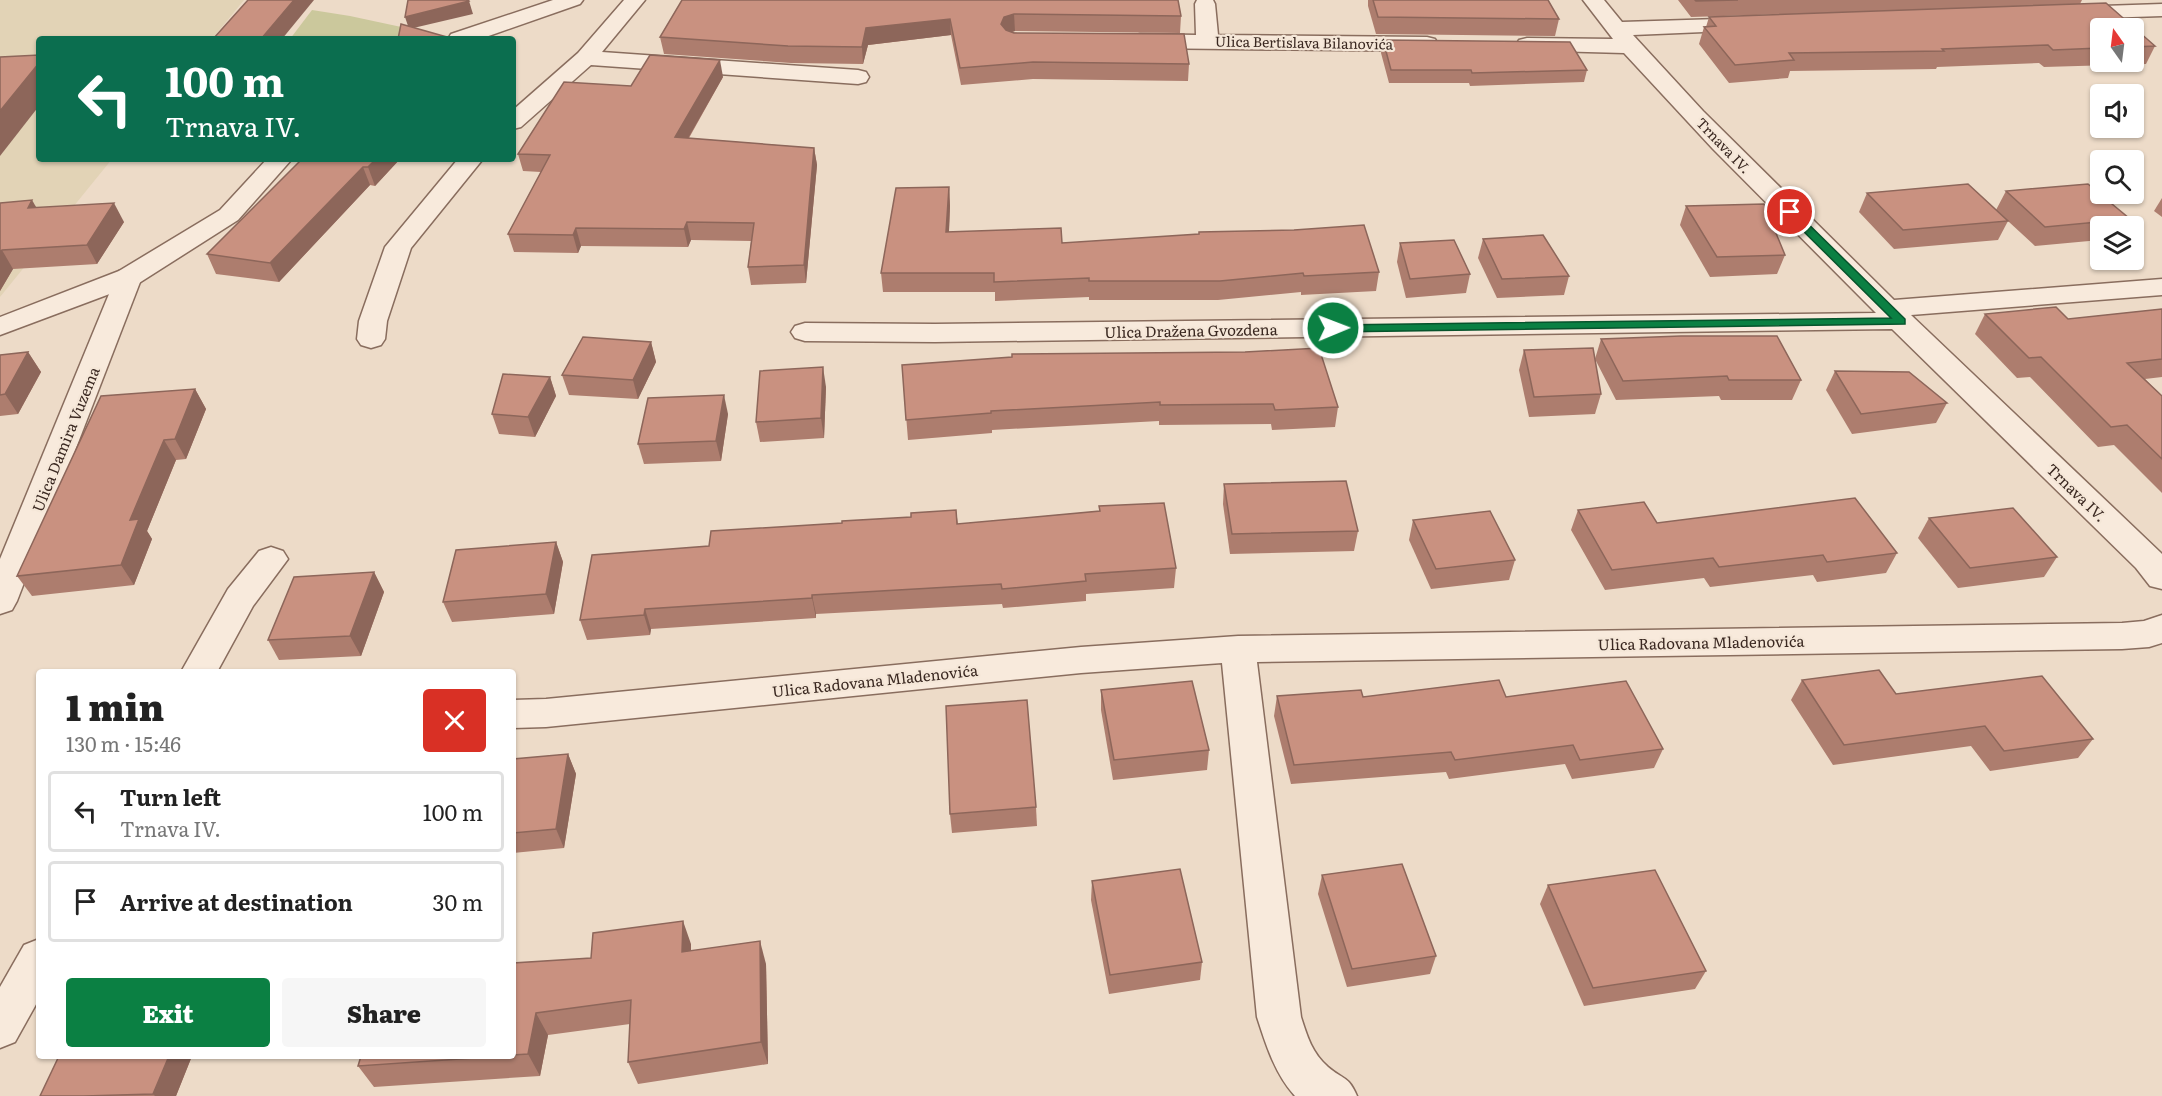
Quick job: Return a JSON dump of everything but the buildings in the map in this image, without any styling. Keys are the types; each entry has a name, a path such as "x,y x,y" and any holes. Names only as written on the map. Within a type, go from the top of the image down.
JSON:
{"street":[{"path":"468,36 573,0"},
{"path":"516,119 586,58 635,0"},
{"name":"Trnava IV.","path":"1593,0 1622,37 1741,164 2148,560 2162,577"},
{"path":"1205,4 1207,41"},
{"path":"2055,14 2162,10"},
{"path":"1501,44 1622,37 1771,24"},
{"name":"Ulica Bertislava Bilanovića","path":"1117,41 1442,44"},
{"path":"586,58 858,77"},
{"path":"0,327 129,277 229,214 277,162"},
{"path":"371,339 373,321 398,248 469,162"},
{"name":"Ulica Damira Vuzema","path":"0,601 129,277"},
{"path":"1894,315 2162,287"},
{"name":"Ulica Dražena Gvozdena","path":"806,332 935,333 1894,315"},
{"path":"202,669 240,598 271,559"},
{"name":"Ulica Radovana Mladenovića","path":"516,714 546,713 1081,660 1238,649 2122,636 2150,634 2162,628"},
{"path":"1238,649 1279,1017 1292,1058 1315,1087 1334,1096"},
{"path":"0,1028 36,963"}],"shaded area":[{"path":"0,0 244,0 214,36 36,36 36,162 110,162 0,297"},
{"path":"312,10 434,34 430,36 292,36"}],"route":[{"path":"1333,328 1901,321 1790,212"}]}
